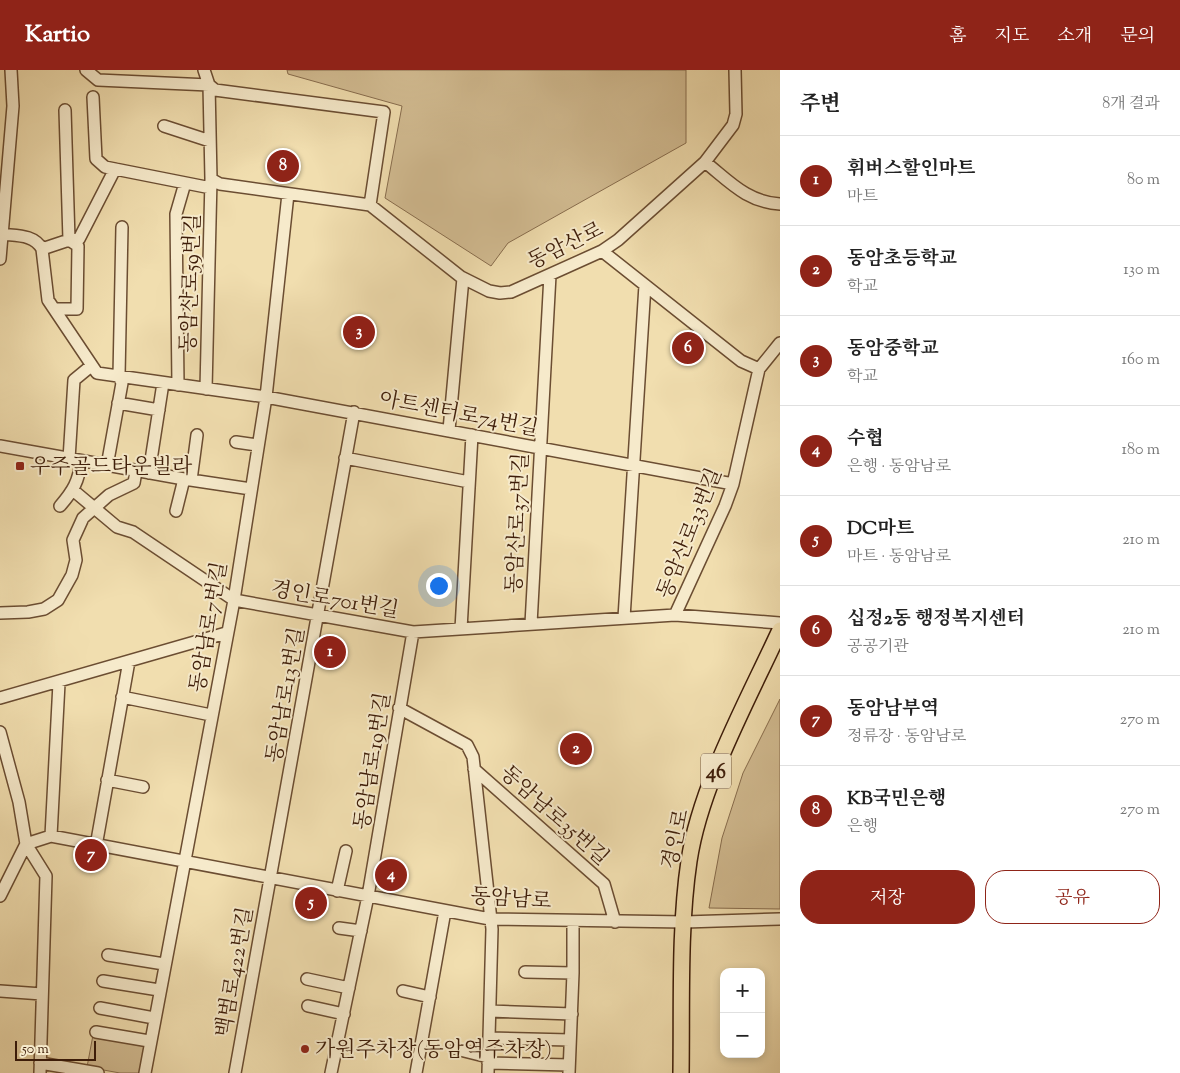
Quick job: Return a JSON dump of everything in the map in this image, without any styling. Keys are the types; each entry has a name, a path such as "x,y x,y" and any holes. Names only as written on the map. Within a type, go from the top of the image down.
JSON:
{"main road":[{"name":"경인로","path":"681,1073 684,922 689,861 708,787 780,630"}],"street":[{"path":"0,259 13,106 11,70"},
{"path":"86,70 98,80 208,86 215,90 384,112 370,205 220,184 185,183 104,167 96,159 93,97"},
{"path":"204,70 208,86 211,183"},
{"name":"동암산로","path":"370,205 462,278 500,293 511,292 602,252 705,162 733,125 736,114 735,70"},
{"path":"65,110 69,240"},
{"path":"164,126 210,141"},
{"path":"705,162 749,197 765,203 780,204"},
{"path":"42,249 69,240 79,239 115,169"},
{"path":"178,384 176,214 185,183"},
{"name":"동암산로59번길","path":"206,389 211,183"},
{"name":"동암남로7번길","path":"144,1073 226,633 234,600 266,397 288,194"},
{"path":"107,466 122,383 119,376 122,227"},
{"path":"1,234 34,239 42,249 48,300 91,366 74,380 75,460 80,477 74,491 60,506"},
{"path":"54,309 77,309 78,246 69,240"},
{"path":"602,252 741,361 759,369 780,343"},
{"name":"동암산로37번길","path":"531,624 550,275"},
{"path":"449,430 462,278"},
{"path":"624,618 645,285"},
{"name":"아트센터로74번길","path":"91,366 97,373 266,397 354,412 733,484"},
{"name":"동암산로33번길","path":"675,615 725,506 733,484 759,369"},
{"path":"149,473 163,382"},
{"path":"118,403 159,410"},
{"name":"동암남로13번길","path":"270,878 354,412"},
{"path":"176,511 187,480 197,435"},
{"path":"461,629 472,435"},
{"path":"236,442 257,445"},
{"path":"0,446 187,480 251,489"},
{"path":"346,458 469,482"},
{"path":"0,613 28,612 44,609 58,600 72,576 76,560 73,540 83,518 109,495 134,483 136,471"},
{"name":"경인로701번길","path":"74,491 117,527 132,532 234,600 413,632 449,628 461,629 675,615 780,623"},
{"name":"동암남로19번길","path":"331,1073 368,896 413,632"},
{"path":"0,698 58,683 226,633"},
{"path":"96,846 129,661"},
{"path":"0,896 26,844 51,836 58,683"},
{"path":"122,698 211,715"},
{"path":"399,708 467,745 473,757 492,930 488,1064"},
{"path":"0,732 19,802 26,844 46,876 40,1068 98,1073"},
{"name":"동암남로35번길","path":"474,769 604,884 615,922"},
{"path":"107,780 143,787"},
{"name":"동암남로","path":"51,836 183,863 490,919 684,922 780,919"},
{"path":"337,891 346,850"},
{"name":"백범로422번길","path":"235,1073 270,878"},
{"path":"416,1073 446,911"},
{"path":"456,1049 488,1064 528,1064 569,1069 574,974 573,921"},
{"path":"339,928 361,931"},
{"path":"108,954 164,964"},
{"path":"526,972 574,974"},
{"path":"307,979 349,988"},
{"path":"103,980 159,990"},
{"path":"0,991 42,994"},
{"path":"403,991 430,997"},
{"path":"308,1006 344,1014"},
{"path":"100,1008 154,1018"},
{"path":"490,1011 572,1014"},
{"path":"96,1032 150,1042"},
{"path":"489,1038 570,1040"}],"shaded area":[{"path":"287,70 686,70 686,143 508,243 491,266 385,198 402,106 288,74"},
{"path":"780,699 780,909 709,908 722,838 743,773"},
{"path":"93,1035 146,1043 141,1073 120,1073 87,1067"}],"place":[{"name":"KB국민은행","path":"283,166"},
{"name":"동암중학교","path":"359,332"},
{"name":"십정2동 행정복지센터","path":"688,348"},
{"name":"우주골드타운빌라","path":"20,466"},
{"name":"휘버스할인마트","path":"330,652"},
{"name":"동암초등학교","path":"576,749"},
{"name":"동암남부역","path":"91,855"},
{"name":"수협","path":"391,875"},
{"name":"DC마트","path":"311,903"},
{"name":"가원주차장(동암역주차장)","path":"305,1049"}]}
